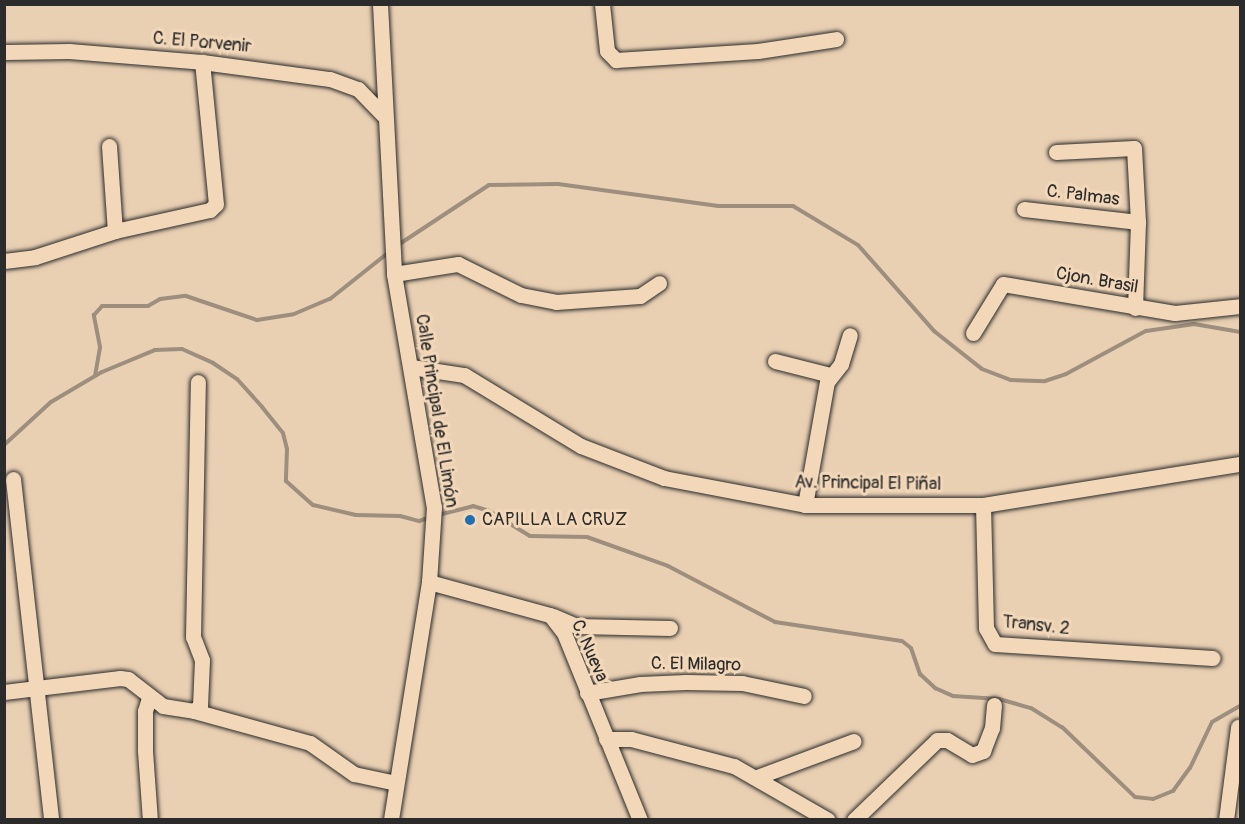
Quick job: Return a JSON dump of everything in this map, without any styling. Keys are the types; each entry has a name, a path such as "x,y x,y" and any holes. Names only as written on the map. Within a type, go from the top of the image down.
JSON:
{"street":[{"name":"Calle Principal de El Limón","path":"380,4 383,115 394,274 434,508 429,582 391,819"},
{"path":"602,4 607,51 616,60 758,51 836,39"},
{"name":"C. El Porvenir","path":"4,52 69,51 202,62 330,79 358,89 383,115"},
{"path":"4,261 35,257 116,231 210,210 216,204 202,62"},
{"path":"110,146 116,231"},
{"path":"1056,152 1134,148 1138,222 1135,308"},
{"name":"C. Palmas","path":"1024,209 1138,222"},
{"path":"394,274 458,264 521,295 556,302 640,296 659,283"},
{"name":"Cjon. Brasil","path":"973,333 1003,284 1175,313 1240,306"},
{"path":"805,505 830,375 841,364 850,335"},
{"path":"775,361 830,375"},
{"name":"Av. Principal El Piñal","path":"411,367 464,375 581,446 664,478 805,505 983,505 1240,464"},
{"path":"195,711 201,706 202,671 193,637 198,382"},
{"path":"13,479 51,819"},
{"name":"Transv. 2","path":"983,505 986,628 995,644 1213,658"},
{"name":"C. Nueva","path":"429,582 550,615 564,633 640,819"},
{"path":"550,615 577,626 670,628"},
{"path":"4,692 128,679 149,698 163,706 195,711 310,743 354,774 396,783"},
{"name":"C. El Milagro","path":"587,693 640,684 686,682 742,683 804,696"},
{"path":"149,698 145,711 145,751 150,819"},
{"path":"854,819 938,740 947,740 972,755 983,751 992,728 994,705"},
{"path":"1226,819 1238,727"},
{"path":"606,740 631,739 734,766 828,819"},
{"path":"757,777 854,741"}],"waterway":[{"path":"398,245 489,185 558,184 718,206 793,206 858,245 934,331 982,369 1011,380 1045,381 1066,374 1146,331 1194,324 1240,332"},
{"path":"95,376 100,347 94,315 102,306 148,306 160,299 186,296 257,320 294,314 330,299 389,252"},
{"path":"4,445 51,402 102,372 155,350 182,349 213,363 237,379 262,407 283,433 287,449 286,481 313,505 356,515 400,516 419,521 428,518"},
{"path":"438,515 473,506 489,511 530,536 587,537 668,566 775,622 902,641 911,648 920,674 935,688 953,696 999,699 1031,708 1062,727 1135,797 1153,799 1173,791 1190,768 1212,722 1240,706"}],"place":[{"name":"CAPILLA LA CRUZ","path":"470,520"}]}
